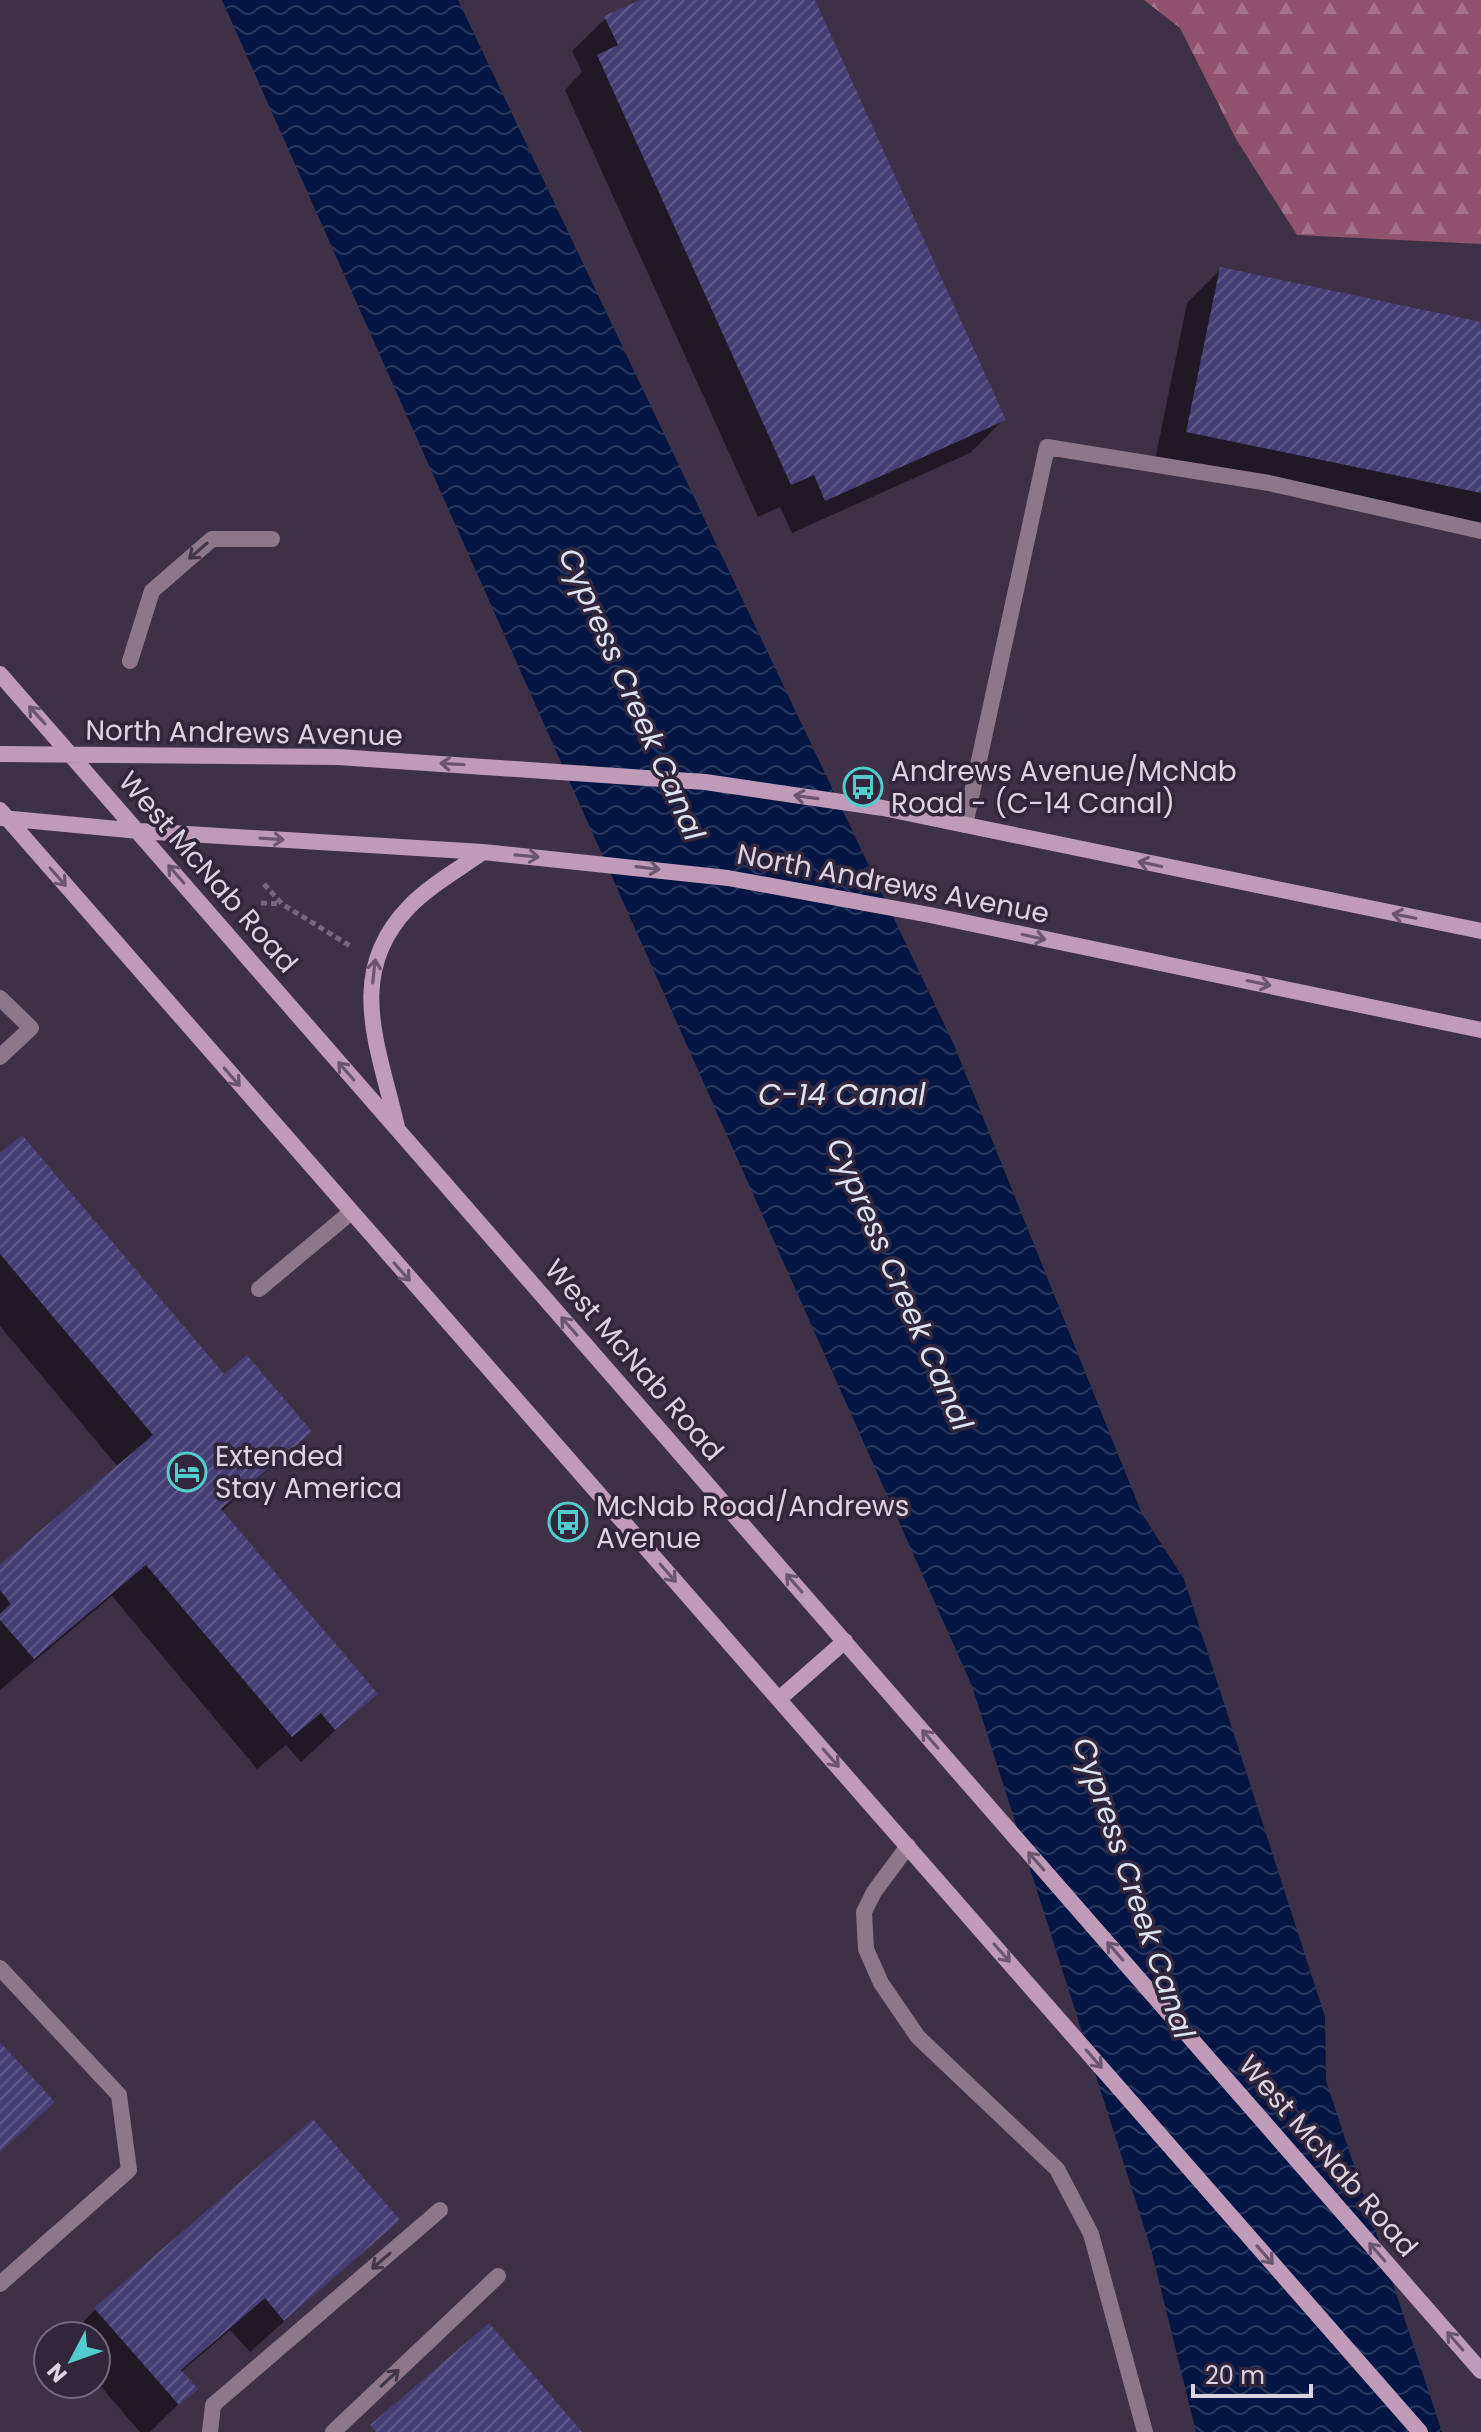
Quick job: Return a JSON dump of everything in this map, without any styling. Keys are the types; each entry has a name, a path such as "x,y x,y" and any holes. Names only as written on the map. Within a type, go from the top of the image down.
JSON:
{"main road":[{"name":"West McNab Road","path":"0,674 1481,2371"},
{"name":"North Andrews Avenue","path":"0,754 338,757 705,782 883,808 1481,931"},
{"name":"North Andrews Avenue","path":"2,815 139,831 571,859 728,878 930,915 1481,1030"},
{"path":"2,815 1420,2432"},
{"path":"397,1130 370,1010 374,961 383,937 411,905 483,852"},
{"path":"779,1699 845,1641"}],"lane":[{"path":"965,825 1047,447 1269,483 1481,531"},
{"path":"130,661 152,591 212,539 272,539"},
{"path":"0,998 31,1028 0,1057"},
{"path":"259,1289 350,1213"},
{"path":"908,1846 874,1892 864,1912 866,1949 881,1983 918,2037 1057,2169 1091,2234 1145,2432"},
{"path":"0,1968 119,2095 129,2170 0,2284"},
{"path":"210,2432 213,2405 440,2210"},
{"path":"333,2432 498,2276"}],"path":[{"path":"264,884 282,904 353,947"},
{"path":"261,903 282,904"}],"green space":[{"path":"1144,0 1481,0 1481,244 1297,235 1236,139 1180,28"}],"water":[{"name":"C-14 Canal","path":"222,0 458,0 954,1045 1142,1514 1184,1579 1325,2017 1326,2081 1442,2432 1196,2432 1151,2249 972,1686"}],"building":[{"path":"640,0 815,0 1006,420 825,501 814,475 791,485 597,55 618,45 604,16"},
{"path":"1220,267 1481,322 1481,493 1186,432"},
{"name":"Extended Stay America","path":"22,1135 224,1374 247,1355 312,1432 221,1509 378,1694 335,1730 321,1713 292,1737 146,1565 34,1659 0,1620 0,1614 11,1604 0,1590 0,1565 153,1435 0,1254 0,1153"},
{"path":"0,2042 55,2102 0,2152"},
{"path":"313,2119 400,2220 284,2321 265,2298 181,2370 198,2389 179,2405 112,2329 112,2320 105,2320 94,2308"},
{"path":"489,2323 582,2432 376,2432 370,2425"}],"place":[{"name":"Andrews Avenue/McNab Road - (C-14 Canal)","path":"863,787"},
{"name":"Extended Stay America","path":"187,1472"},
{"name":"McNab Road/Andrews Avenue","path":"568,1522"}],"water label":[{"name":"Cypress Creek Canal","path":"632,694"},
{"name":"Cypress Creek Canal","path":"900,1284"},
{"name":"Cypress Creek Canal","path":"1134,1888"}]}
